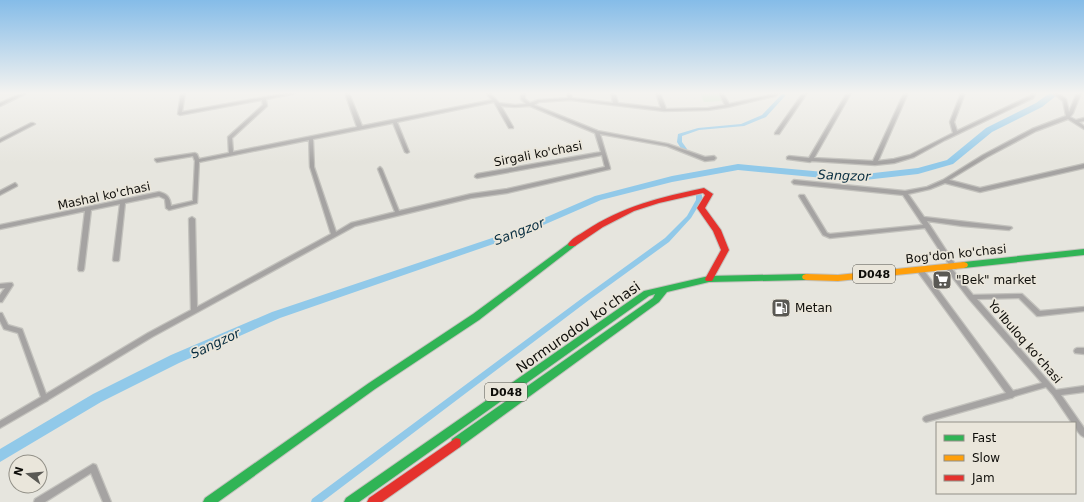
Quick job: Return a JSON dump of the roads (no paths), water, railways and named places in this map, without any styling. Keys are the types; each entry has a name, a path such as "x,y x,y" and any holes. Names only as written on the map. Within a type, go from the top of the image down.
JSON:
{"main road":[{"path":"209,502 372,386 476,317 587,233 614,216 652,202 704,190 709,194 701,208 717,230 725,250 710,279"},
{"name":"Bog'don ko'chasi","path":"664,289 710,279 790,277 838,278 1084,252"},
{"name":"Normurodov ko'chasi","path":"350,502 647,293 664,289"},
{"name":"Normurodov ko'chasi","path":"373,502 656,300 664,289"}],"street":[{"path":"231,154 230,138 253,116"},
{"path":"356,116 360,128"},
{"path":"157,160 194,154 197,161 419,116"},
{"path":"504,116 511,128"},
{"path":"560,116 597,132 668,145 705,158 714,158"},
{"path":"777,133 789,116"},
{"path":"810,160 835,116"},
{"path":"875,163 896,116"},
{"path":"954,116 952,122 955,132"},
{"path":"789,158 875,163 894,161 912,156 955,132 988,116"},
{"path":"794,182 905,192 928,188 945,181 985,156 1034,130 1068,117 1084,128"},
{"path":"1076,122 1084,119"},
{"path":"395,121 407,152"},
{"path":"0,141 33,124"},
{"path":"0,425 150,335 353,224 470,196 507,191 608,168 597,132"},
{"path":"311,138 312,167 334,235"},
{"name":"Sirgali ko'chasi","path":"478,176 603,153"},
{"name":"Mashal ko'chasi","path":"0,227 88,210 159,194 166,195 168,198 169,208 195,202 197,161"},
{"path":"945,181 980,190 1084,166"},
{"path":"380,170 398,214"},
{"path":"0,193 15,185"},
{"name":"Yo'lbuloq ko'chasi","path":"905,192 971,297 1047,384 1075,422"},
{"path":"802,196 825,234 830,236 927,226"},
{"path":"116,260 123,202"},
{"path":"81,269 88,210"},
{"path":"192,219 194,310"},
{"path":"922,219 1009,228"},
{"path":"920,270 1012,395"},
{"path":"0,286 10,285 0,300"},
{"path":"971,297 1020,296 1039,314 1084,310"},
{"path":"0,315 6,327 20,331 45,399"},
{"path":"926,419 1047,384"},
{"path":"1055,394 1084,389"},
{"name":"Yo'lbuloq ko'chasi","path":"1076,423 1084,434"},
{"path":"38,502 93,468 107,502"}],"waterway":[{"path":"684,149 679,142 680,135 698,129 742,125 763,116"},
{"name":"Sangzor","path":"0,456 97,398 175,359 276,315 522,231 598,198 672,179 738,167 856,178 918,171 950,162 989,130 1016,116"},
{"path":"699,185 700,189"},
{"path":"315,502 587,298 667,240 689,217 699,200 699,195"}],"place":[{"name":"\"Bek\" market","path":"942,280"},
{"name":"Metan","path":"781,308"}]}
